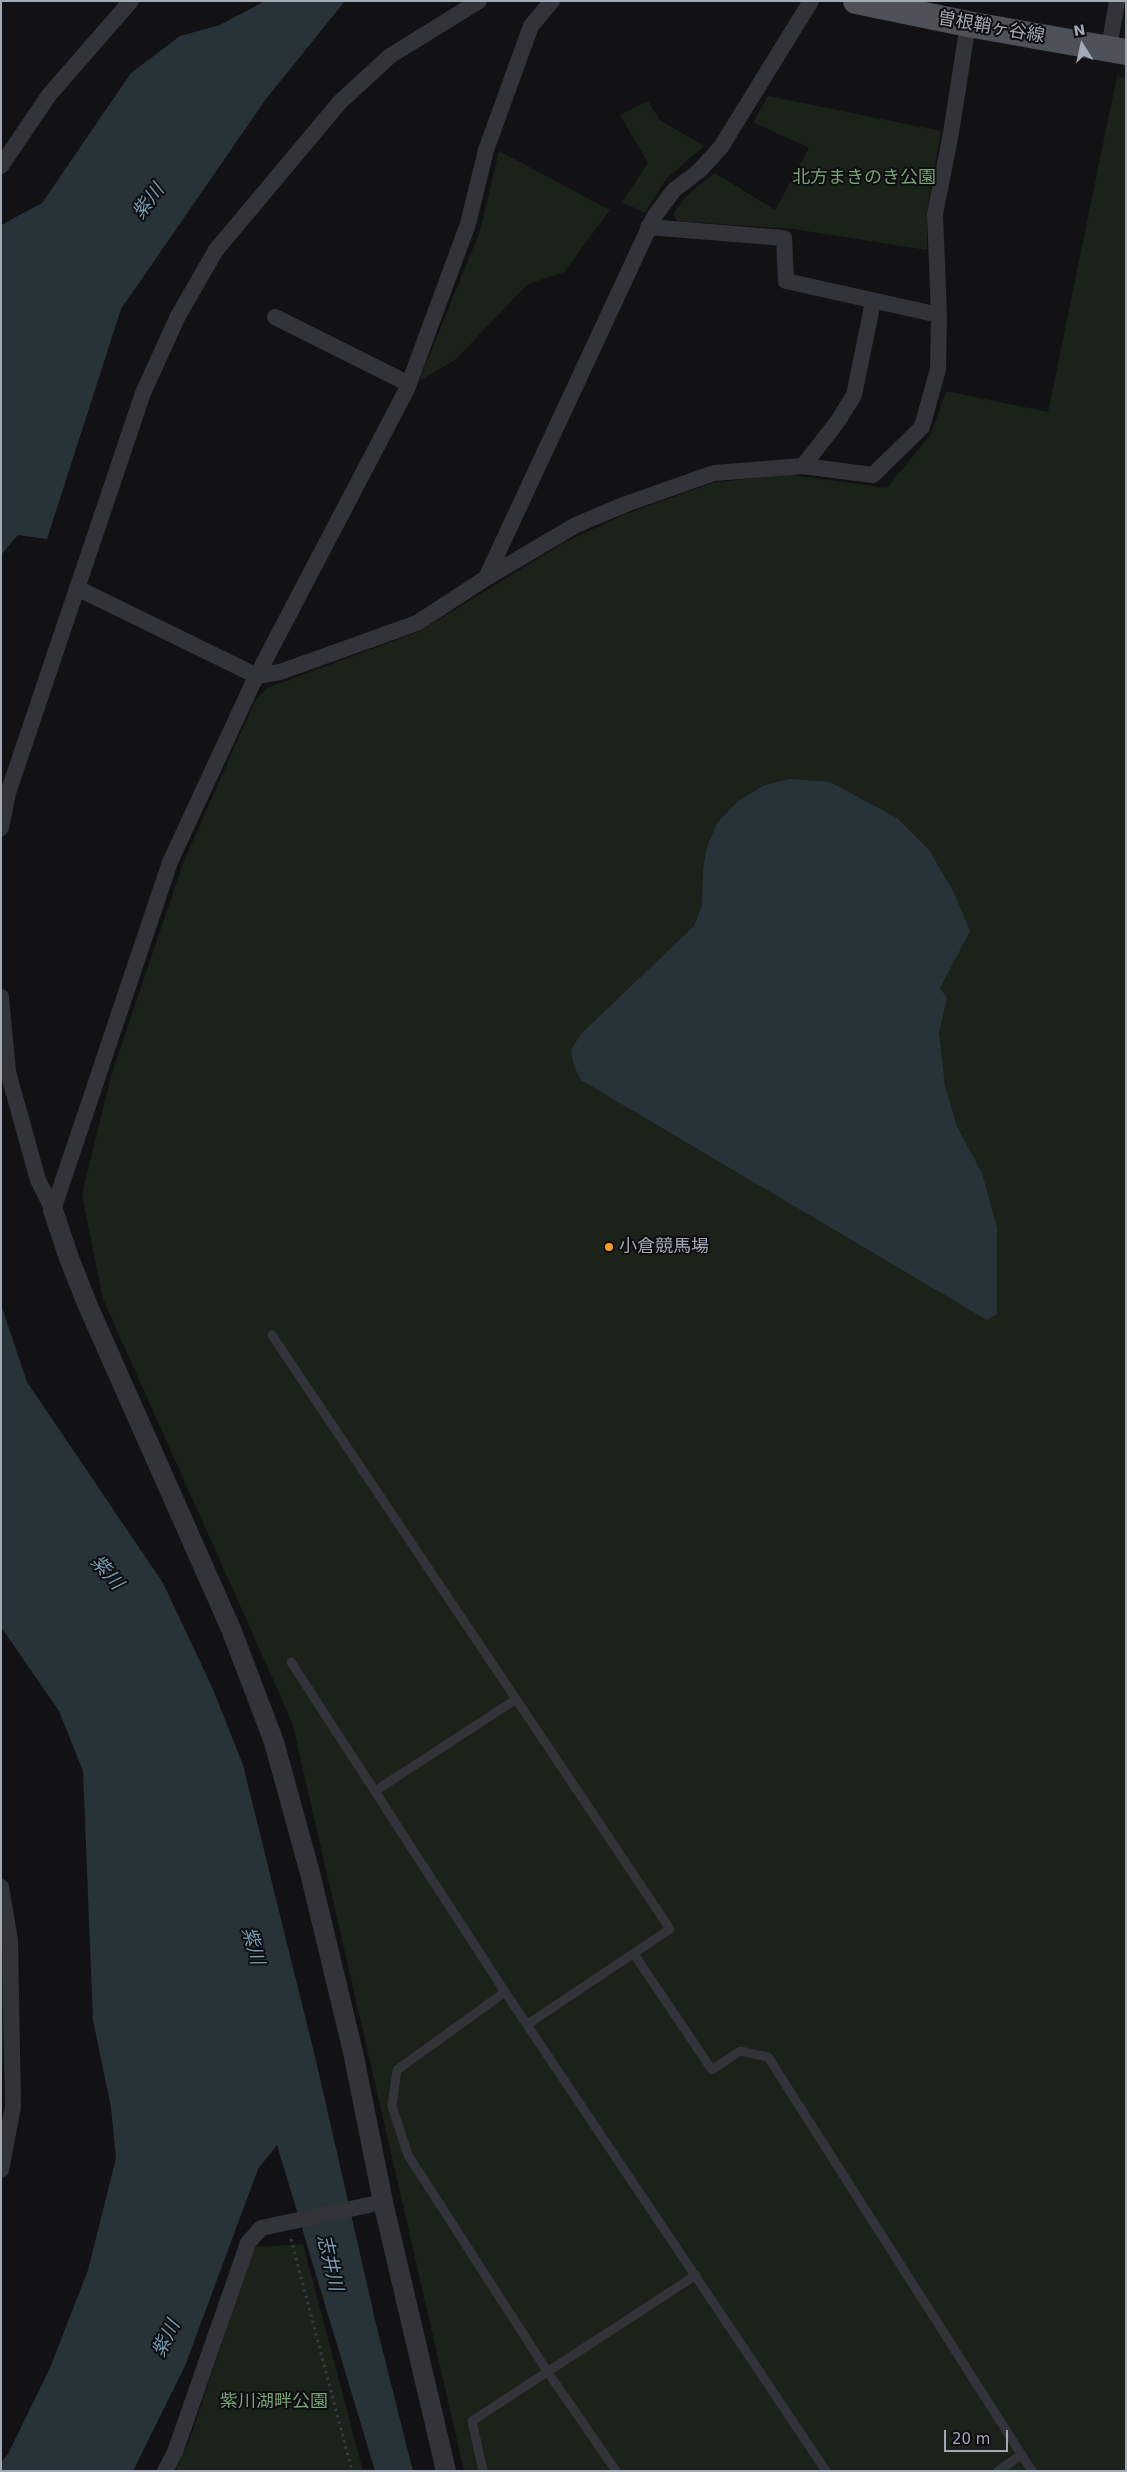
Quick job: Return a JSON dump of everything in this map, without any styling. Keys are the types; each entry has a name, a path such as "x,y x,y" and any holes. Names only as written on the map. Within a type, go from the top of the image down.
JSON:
{"main road":[{"name":"曽根鞘ヶ谷線","path":"856,1 916,7 968,24 1118,50"}],"street":[{"path":"1,166 49,95 131,1"},
{"path":"1,828 8,793 143,393 178,316 216,250 340,102 390,56 479,1"},
{"path":"54,1210 170,862 257,676 409,384 468,224 486,150 531,26 552,1"},
{"path":"486,578 648,227 674,190 700,170 721,147 811,1"},
{"path":"1117,1 1118,50"},
{"path":"77,588 257,676 280,672 337,650 417,623 486,578 576,525 714,473 804,466 873,475 922,427 938,369 939,316 934,214 951,133 968,24"},
{"path":"648,227 784,238 786,281 939,316"},
{"path":"804,466 854,395 873,302"},
{"path":"275,317 409,384"},
{"path":"1,996 8,1072 38,1180 54,1210 69,1258 88,1306 231,1629 274,1742 310,1873 353,2052 383,2202 446,2471"},
{"path":"1,1887 10,1940 12,2107 1,2170"},
{"path":"165,2471 175,2452 248,2243 261,2228 287,2224 383,2202"}],"lane":[{"path":"272,1335 515,1700 670,1928 528,2024"},
{"path":"291,1662 505,1992 826,2471"},
{"path":"375,1791 515,1700"},
{"path":"634,1954 712,2070 740,2051 768,2057 1032,2471"},
{"path":"505,1992 397,2070 392,2106 408,2155 546,2371 616,2471"},
{"path":"482,2471 472,2421 696,2275"},
{"path":"998,2471 1021,2455"}],"path":[{"path":"287,2224 352,2471"}],"green space":[{"name":"小倉競馬場","path":"1117,76 1126,78 1126,2471 464,2471 292,1722 103,1299 82,1194 111,1076 183,863 255,701 267,688 420,631 565,542 623,515 712,483 785,474 887,488 931,434 946,391 1048,412"},
{"name":"北方まきのき公園","path":"768,96 941,131 927,211 927,250 793,229 677,221 673,214 688,194 715,173 775,210 809,148 753,122"},
{"path":"648,101 660,120 704,146 666,179 645,213 622,202 648,163 620,115"},
{"path":"499,151 610,210 564,272 528,284 455,360 419,381 480,231"},
{"path":"1,1959 5,1988 1,2120"},
{"name":"紫川湖畔公園","path":"303,2244 363,2471 175,2471 189,2442 254,2247"}],"water":[{"name":"紫川","path":"265,1 345,1 266,99 121,309 47,539 18,535 1,555 1,225 42,203 131,73 180,36 220,25"},
{"path":"790,779 830,782 897,818 929,850 954,893 970,931 940,988 947,998 939,1032 945,1086 957,1127 982,1173 997,1228 997,1314 987,1320 581,1080 574,1066 571,1050 581,1034 694,926 702,905 703,868 707,847 717,823 739,800 765,785"},
{"path":"1,1305 27,1382 163,1583 212,1687 243,1765 317,2065 376,2324 413,2471 375,2471 277,2145 258,2169 185,2366 133,2471 1,2471 1,2463 8,2454 50,2368 88,2270 116,2158 111,2107 93,2020 83,1771 59,1711 1,1627"}],"place":[{"name":"小倉競馬場","path":"609,1247"}],"water label":[{"name":"志井川","path":"329,2263"}]}
